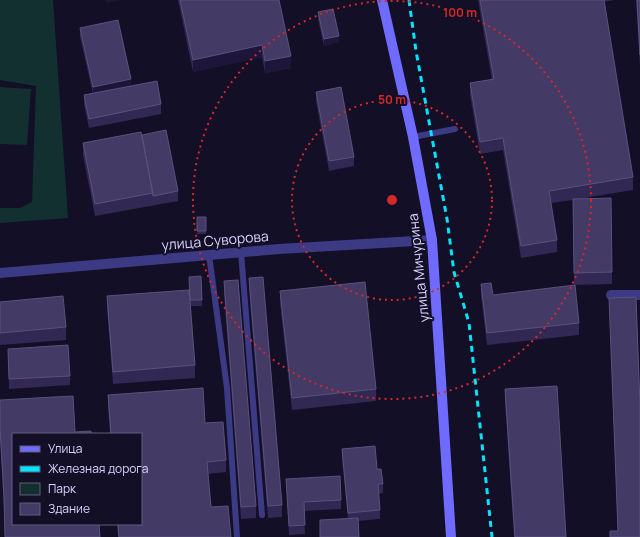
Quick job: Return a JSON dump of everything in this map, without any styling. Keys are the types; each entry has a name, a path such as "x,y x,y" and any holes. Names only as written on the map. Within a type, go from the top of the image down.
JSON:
{"main road":[{"name":"улица Мичурина","path":"382,0 413,137 432,240 451,537"}],"street":[{"name":"улица Суворова","path":"0,273 279,249 432,240"},
{"path":"610,295 640,295"}],"lane":[{"path":"413,137 455,129"},
{"path":"241,252 262,515"},
{"path":"210,255 227,388 236,537"}],"green space":[{"path":"0,0 53,0 68,218 0,223 0,208 20,208 32,202 36,86 0,80"},
{"path":"0,87 31,89 27,145 0,144"}],"building":[{"path":"180,0 279,0 291,56 265,61 262,45 193,60"},
{"path":"480,0 604,0 633,177 549,191 557,240 521,246 503,138 480,142 470,83 494,79"},
{"path":"637,0 640,0 640,55"},
{"path":"333,9 339,36 324,39 318,12"},
{"path":"118,20 131,79 93,87 80,28"},
{"path":"157,81 161,104 89,119 84,95"},
{"path":"341,87 354,157 329,161 316,92"},
{"path":"166,130 178,191 153,196 142,135"},
{"path":"141,132 153,193 95,204 83,143"},
{"path":"611,198 612,272 574,273 573,199"},
{"path":"197,217 206,217 206,231 197,231"},
{"path":"201,276 202,300 190,300 189,277"},
{"path":"263,277 282,505 268,506 249,278"},
{"path":"238,280 256,506 241,507 224,281"},
{"path":"365,282 376,389 292,398 280,291"},
{"path":"491,283 493,295 575,285 579,323 487,333 481,284"},
{"path":"189,290 195,365 113,372 107,296"},
{"path":"63,296 66,327 0,333 0,302"},
{"path":"636,297 640,405 640,537 610,537 610,531 618,531 609,298"},
{"path":"68,345 70,376 9,379 8,349"},
{"path":"557,386 566,537 515,537 505,389"},
{"path":"203,388 205,423 223,422 226,460 207,462 211,507 228,506 231,537 119,537 118,525 142,525 142,433 111,433 108,395"},
{"path":"73,396 75,432 91,431 91,433 12,433 12,525 99,525 100,537 5,537 0,400"},
{"path":"375,446 377,469 381,469 383,484 378,484 380,510 348,513 342,449"},
{"path":"340,476 341,500 304,502 305,525 289,526 286,479"},
{"path":"358,518 359,537 320,537 320,520"}],"railway":[{"path":"409,0 416,51 447,219 454,272 469,323 492,537"}]}
